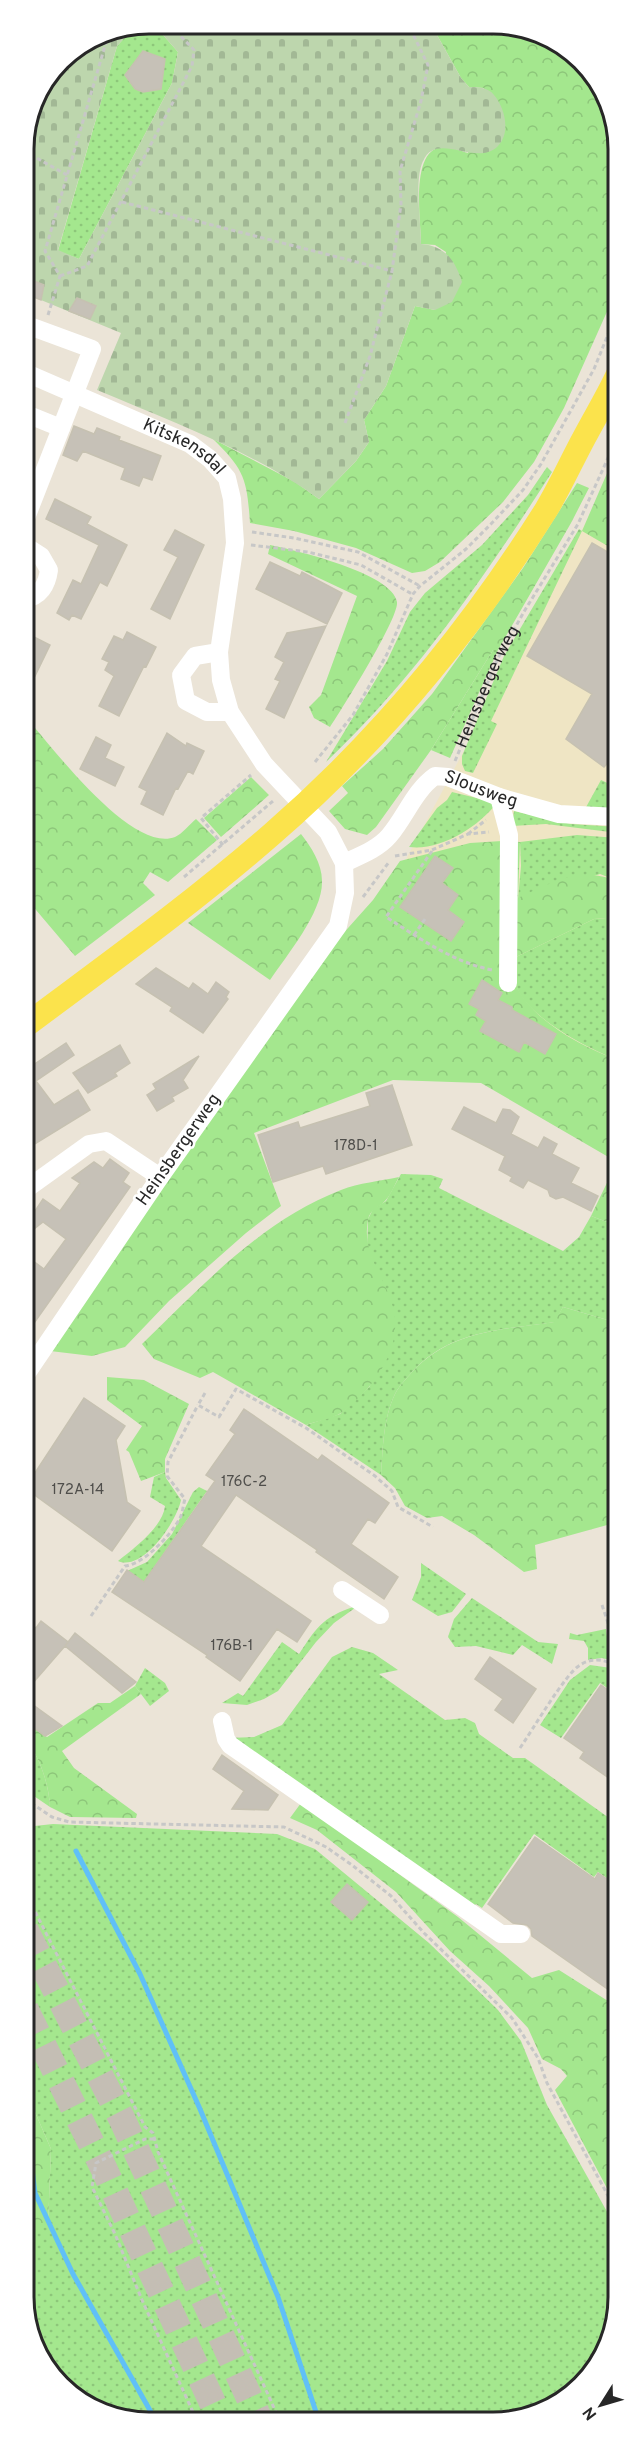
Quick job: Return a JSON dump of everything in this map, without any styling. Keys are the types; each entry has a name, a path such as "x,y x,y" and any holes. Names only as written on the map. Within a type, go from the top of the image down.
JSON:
{"main road":[{"path":"35,1019 208,887 272,834 321,772 381,727 448,649 547,509 608,393"}],"street":[{"path":"35,328 92,349 35,495"},
{"name":"Kitskensdal","path":"35,376 190,444 210,459 226,478 232,499 235,536 219,652 220,680 230,712 264,764"},
{"path":"35,417 61,428"},
{"path":"35,552 42,556 49,570 41,592 35,596"},
{"path":"219,652 195,656 181,675 186,700 207,712 230,712"},
{"name":"Heinsbergerweg","path":"34,1362 160,1177 338,926 345,893 344,863 328,832 264,764"},
{"name":"Slousweg","path":"344,863 369,851 388,837 423,784 435,776 453,779 499,797 559,814 608,816"},
{"path":"499,797 509,835 508,978"},
{"path":"35,1183 96,1141 106,1141 160,1177"},
{"path":"342,1590 381,1615"},
{"path":"222,1721 225,1739 230,1745 501,1934 520,1934"}],"path":[{"path":"345,423 370,356 392,271 401,204 400,171 421,101 428,65 414,34"},
{"path":"60,276 87,266 192,66 194,50 180,35"},
{"path":"43,331 60,276 45,251 106,43"},
{"path":"35,157 68,175"},
{"path":"122,202 392,271"},
{"path":"321,772 387,654 413,594 466,549 523,490 594,369 608,335"},
{"name":"Heinsbergerweg","path":"453,779 498,658 578,524 608,458"},
{"path":"235,536 294,538 358,552 420,586"},
{"path":"235,536 361,565 413,594"},
{"path":"223,845 201,818 264,764"},
{"path":"359,901 374,885 400,846"},
{"path":"432,850 386,917 414,935 475,966 508,978"},
{"path":"414,935 425,920"},
{"path":"198,1405 219,1417 236,1389 306,1428 367,1470 392,1491 398,1507 433,1527"},
{"path":"91,1616 125,1566 136,1565 152,1552 180,1518 185,1499 167,1476 168,1462 205,1393"},
{"path":"602,1605 608,1623"},
{"path":"520,1749 564,1683 580,1665 600,1659 608,1662"},
{"path":"34,1805 52,1817 69,1822 284,1827 326,1847 391,1896 424,1933 512,2019 538,2058 547,2083 608,2196"},
{"path":"34,1910 145,2127 153,2133 163,2163 276,2412"},
{"path":"154,2139 145,2139 96,2163 92,2187 193,2412"}],"shaded area":[{"path":"593,509 608,520 608,1077 357,951"}],"green space":[{"path":"437,34 509,35 538,43 564,58 593,92 600,105 608,134 608,309 564,408 534,462 503,502 440,562 425,571 412,573 356,548 294,531 250,523 242,476 232,459 213,439 295,482 319,499 356,461 369,442 364,420 386,386 415,306 435,310 446,252 435,245 421,244 419,187 421,172 426,159 433,150 447,147 468,153 484,88 469,87 461,78"},
{"path":"437,34 461,78 469,87 489,90 498,100 504,113 505,128 502,141 498,146 489,152 479,153 447,148 438,149 429,152 423,161 418,190 421,244 437,248 448,255 462,282 452,302 435,310 415,306 386,386 364,420 369,442 356,461 319,499 267,466 239,452 97,390 121,333 35,298 35,134 46,99 58,79 79,58 105,43 125,37 117,46 58,250 79,259 172,83 178,52 163,35"},
{"path":"163,35 178,52 172,83 79,259 58,251 117,46 125,37"},
{"path":"547,467 552,472 502,549 448,624 390,695 326,762 387,661 410,612 425,593 482,545 528,495"},
{"path":"608,471 608,546 582,531"},
{"path":"577,483 589,488 571,523 498,650 493,650 431,750 376,827 367,835 345,829 329,811 348,793 342,786 383,749 432,694 523,568"},
{"path":"579,529 582,531 491,721 497,724 473,773 465,771 462,756 504,656"},
{"path":"270,545 341,564 379,582 391,591 397,602 380,644 330,727 314,718 309,707 321,695 357,596 268,554"},
{"path":"493,650 498,650 450,758 431,750"},
{"path":"35,728 93,793 115,814 136,829 157,838 175,837 196,819 217,840 168,882 150,872 143,883 155,895 75,956 35,908"},
{"path":"251,777 269,795 221,837 204,818"},
{"path":"601,780 608,783 608,812 585,809"},
{"path":"452,792 497,803 480,821 458,836 434,845 409,847 437,808 447,800"},
{"path":"514,811 571,824 608,826 608,832 546,824 512,826"},
{"path":"301,834 318,862 322,874 321,893 303,933 270,980 188,923"},
{"path":"577,835 608,837 608,877 600,874 518,899 521,866 520,842"},
{"path":"520,842 518,898 566,878 591,875 608,878 608,918 594,919 516,957 515,982 523,998 546,1021 575,1040 608,1056 608,1157 481,1083 393,1080 254,1133 281,1206 246,1233 169,1301 125,1347 92,1356 50,1351 66,1323 340,937 373,900 400,861 470,843"},
{"path":"608,918 608,1056 574,1039 542,1018 529,1006 515,981 516,957 594,919"},
{"path":"401,1174 431,1175 443,1179 439,1188 563,1251 579,1237 591,1216 608,1222 608,1320 563,1307 555,1322 478,1334 443,1348 427,1358 401,1385 391,1404 383,1444 381,1475 306,1425 340,1414 370,1386 385,1290 367,1248 368,1219 373,1209 386,1201"},
{"path":"399,1177 387,1199 371,1213 367,1233 372,1257 394,1312 393,1341 389,1355 373,1382 341,1413 306,1425 213,1372 200,1378 154,1359 142,1344 234,1257 285,1219 341,1190"},
{"path":"608,1181 608,1222 591,1216"},
{"path":"563,1307 608,1320 608,1525 535,1545 537,1569 524,1572 474,1535 442,1516 427,1518 405,1506 395,1488 381,1475 384,1434 388,1413 397,1391 427,1358 460,1340 478,1334 554,1322"},
{"path":"107,1377 144,1380 189,1404 165,1459 165,1472 141,1481 129,1452 126,1450 142,1426 107,1400"},
{"path":"165,1472 166,1478 181,1500 173,1520 148,1552 128,1562 118,1561 146,1537 159,1522 165,1506 150,1497 154,1477"},
{"path":"199,1487 207,1491 144,1582 127,1571 147,1562 172,1534 193,1492"},
{"path":"421,1563 466,1594 452,1612 438,1616 412,1600 421,1577"},
{"path":"472,1598 538,1642 558,1644 552,1664 522,1645 513,1655 476,1646 455,1647 448,1637 454,1619"},
{"path":"355,1608 334,1623 316,1642 278,1691 247,1705 222,1703 238,1693 243,1696 282,1642 299,1654 321,1624 334,1615"},
{"path":"606,1629 608,1660 588,1660 588,1648 584,1641 569,1639 570,1633 577,1635"},
{"path":"352,1647 373,1653 398,1670 379,1674 445,1720 465,1718 475,1723 479,1734 513,1758 525,1758 608,1817 608,1879 598,1872 594,1877 534,1834 482,1908 476,1904 472,1908 229,1738 254,1737 282,1725 332,1657"},
{"path":"590,1665 608,1668 608,1688 600,1683 561,1738 540,1725 570,1680"},
{"path":"145,1668 165,1683 169,1691 150,1706 135,1686"},
{"path":"135,1686 141,1694 62,1751 74,1768 137,1814 136,1818 70,1817 50,1807 43,1771 34,1753 34,1728 47,1737 98,1703 110,1703"},
{"path":"34,1753 43,1771 50,1807 34,1796"},
{"path":"301,1803 458,1917 532,1978 559,1970 608,2001 608,2190 555,2090 567,2076 561,2069 542,2059 528,2028 489,1986 450,1951 396,1892 317,1830 290,1818"},
{"path":"53,1824 277,1834 315,1849 429,1943 498,2010 521,2041 547,2105 608,2213 608,2305 600,2342 585,2368 578,2375 571,2375 571,2382 564,2389 544,2401 509,2412 142,2412 99,2401 79,2389 63,2373 46,2348 38,2327 34,2298 34,2228 48,2226 51,2149 34,2110 34,1826"},
{"path":"34,2110 51,2149 48,2227 34,2229"}],"building":[{"path":"143,51 165,59 161,89 143,92 135,89 125,75"},
{"path":"35,281 44,285 41,300 35,297"},
{"path":"77,298 96,306 90,319 69,311"},
{"path":"74,426 94,434 97,428 120,437 119,440 161,456 152,480 143,477 139,486 121,479 125,468 83,451 77,461 63,455"},
{"path":"55,499 91,517 87,524 127,545 107,586 100,582 81,619 72,615 69,620 57,613 73,580 81,584 99,545 46,519"},
{"path":"175,530 204,545 170,619 151,609 178,557 164,550"},
{"path":"592,543 608,552 608,763 604,767 566,739 592,694 527,656"},
{"path":"270,562 300,576 302,572 342,593 327,624 256,589"},
{"path":"326,626 284,718 266,709 280,681 275,679 284,662 275,657 287,633"},
{"path":"127,632 156,647 119,716 99,706 114,676 105,670 109,662 102,659 114,636 123,640"},
{"path":"35,637 50,645 35,676"},
{"path":"167,733 186,746 187,743 204,751 193,774 188,771 178,789 176,788 163,815 141,804 147,791 139,787"},
{"path":"96,737 111,745 105,758 124,767 115,786 80,769"},
{"path":"435,856 453,868 442,883 458,895 448,910 464,922 451,941 400,907"},
{"path":"156,968 189,989 193,983 208,994 216,982 229,992 226,997 228,999 203,1033 170,1011 172,1007 136,984"},
{"path":"482,980 502,993 498,1000 556,1034 545,1054 524,1042 519,1052 480,1031 486,1021 476,1015 479,1009 469,1004"},
{"path":"66,1043 74,1055 36,1081 54,1105 78,1090 90,1110 35,1144 35,1064"},
{"path":"120,1045 130,1063 115,1073 117,1076 88,1093 73,1073"},
{"path":"199,1056 183,1080 188,1088 172,1097 174,1101 157,1111 147,1095 156,1089 153,1084"},
{"path":"392,1085 412,1145 326,1174 323,1166 273,1182 258,1135 298,1122 300,1128 370,1106 366,1093"},
{"path":"464,1107 496,1123 503,1109 510,1110 519,1117 511,1134 538,1148 544,1137 557,1144 552,1154 579,1168 571,1183 598,1196 591,1211 563,1197 556,1199 550,1196 548,1190 528,1180 523,1188 510,1181 512,1177 499,1170 505,1156 452,1129"},
{"path":"110,1159 129,1173 123,1182 130,1187 34,1323 34,1262 44,1269 66,1239 43,1222 34,1229 35,1212 43,1199 60,1211 80,1183 72,1178 94,1162 103,1168"},
{"path":"84,1398 125,1426 116,1440 127,1502 140,1511 112,1551 34,1495 34,1474"},
{"path":"244,1409 318,1460 322,1455 389,1503 375,1523 368,1519 351,1544 398,1577 384,1599 236,1495 201,1546 311,1621 297,1642 277,1629 240,1681 206,1657 207,1655 112,1592 127,1570 144,1582 215,1481 206,1475 235,1434 230,1430"},
{"path":"41,1621 68,1642 34,1681 34,1627 36,1628"},
{"path":"75,1633 136,1682 122,1693 65,1646"},
{"path":"490,1657 536,1689 513,1723 495,1710 503,1699 475,1679"},
{"path":"601,1685 608,1690 608,1777 580,1758 584,1752 564,1738"},
{"path":"34,1706 62,1726 45,1736 34,1728"},
{"path":"222,1755 278,1795 268,1810 232,1809 244,1791 213,1769"},
{"path":"535,1837 595,1879 598,1873 608,1880 608,1989 532,1936 531,1929 527,1925 513,1923 488,1904"},
{"path":"347,1884 368,1902 352,1920 331,1902"}],"waterway":[{"path":"76,1851 140,1974 200,2109 278,2297 316,2412"},
{"path":"34,2185 35,2193 73,2274 151,2412"}],"tunnel":[{"path":"34,1948 122,2119 256,2412"},
{"path":"34,2027 104,2169 217,2412"}]}
